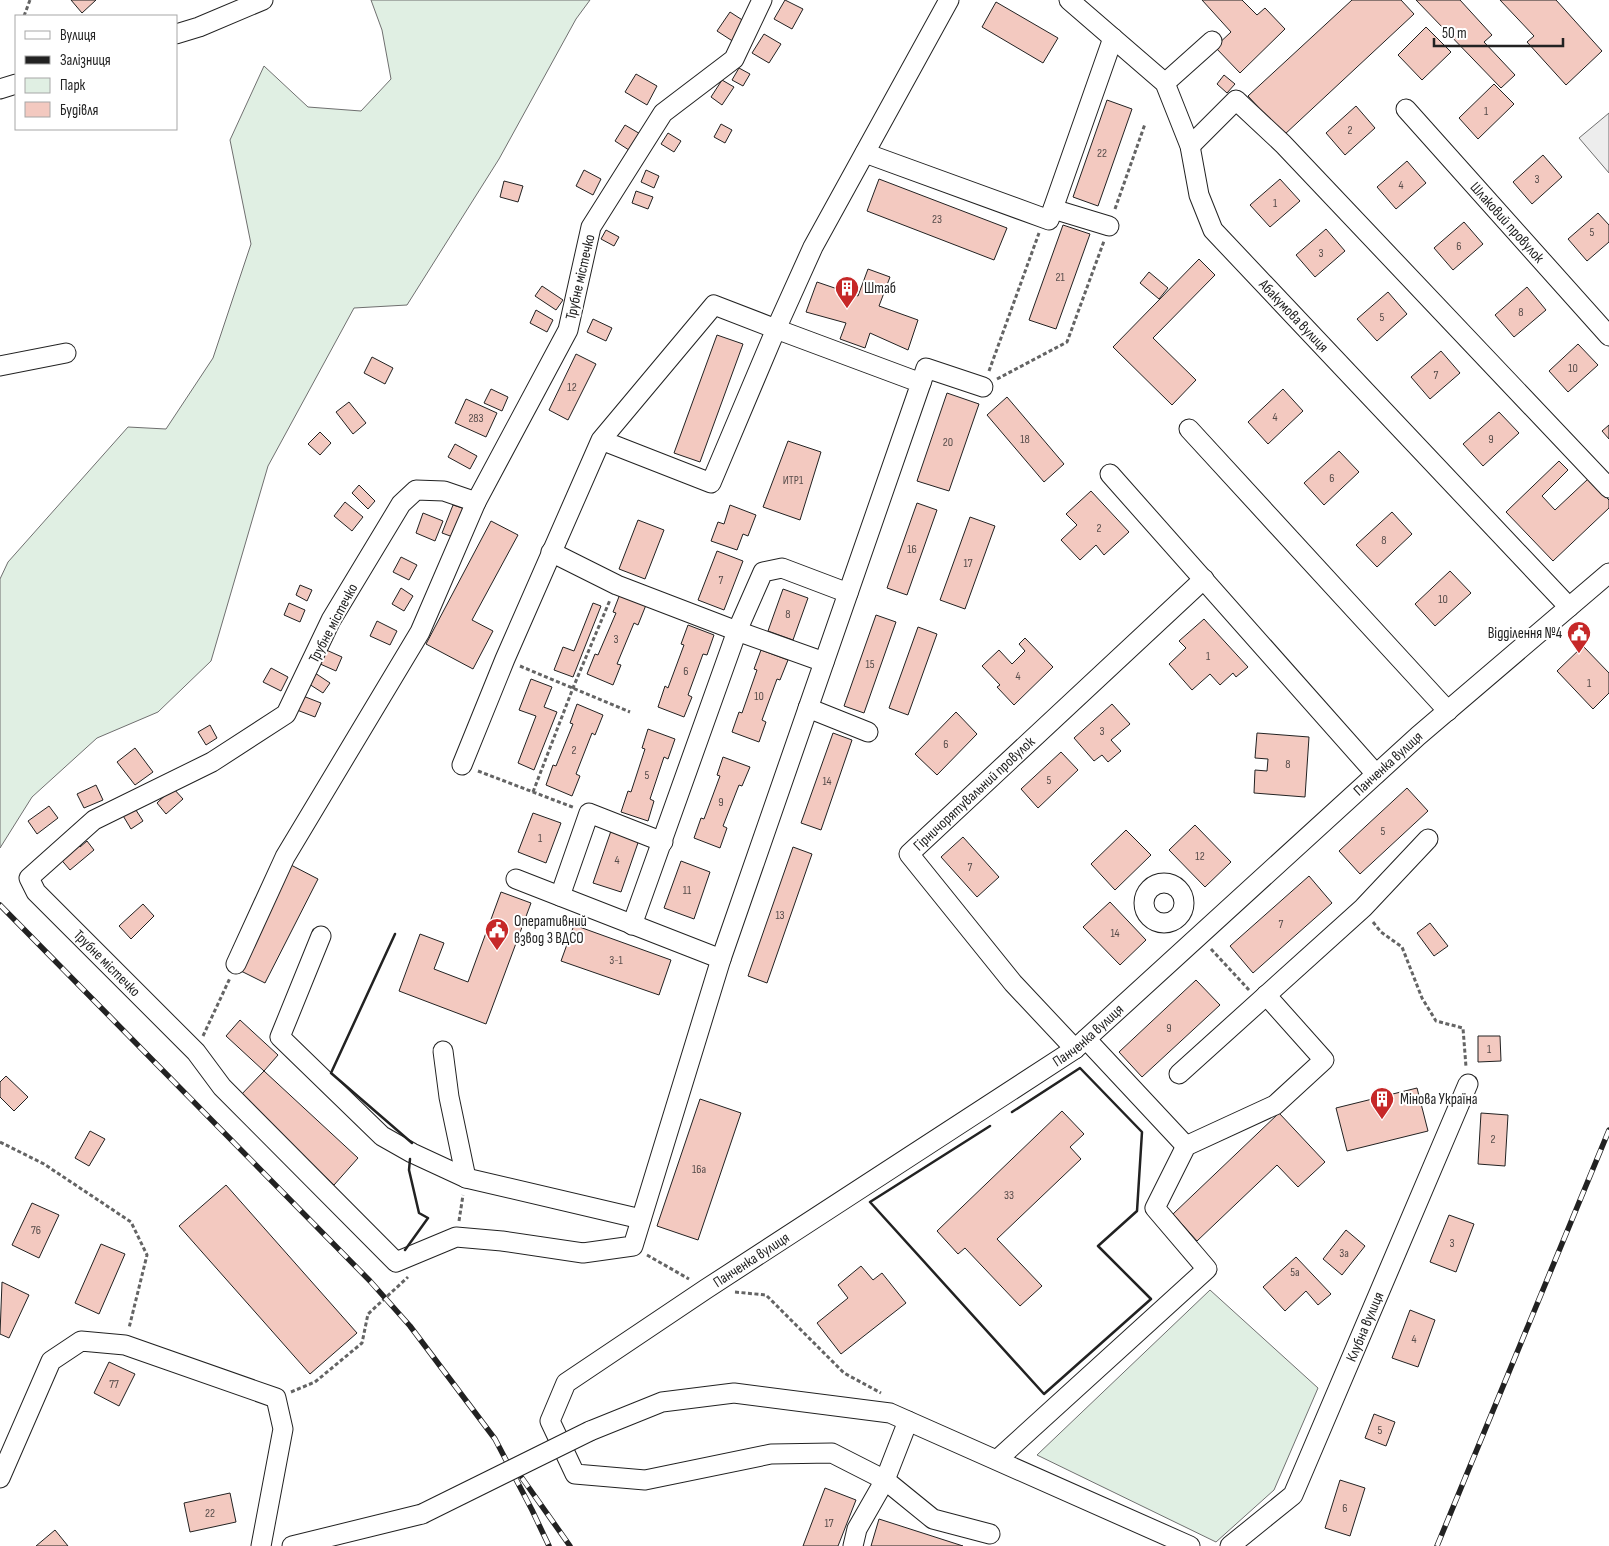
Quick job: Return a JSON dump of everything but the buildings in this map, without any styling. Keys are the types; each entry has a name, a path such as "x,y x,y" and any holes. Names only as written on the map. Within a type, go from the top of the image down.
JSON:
{"street":[{"path":"178,33 263,0"},
{"name":"Трубне містечко","path":"236,964 285,857 420,632 476,502 568,330 591,228 664,113 734,59 762,0"},
{"path":"601,440 711,483 813,247 949,0"},
{"name":"Абакумова вулиця","path":"1069,0 1166,83 1190,146 1200,195 1212,230 1569,607"},
{"path":"1049,214 1113,38"},
{"path":"1166,83 1212,41"},
{"path":"0,89 15,84"},
{"path":"1190,146 1236,100 1290,151 1609,488"},
{"name":"Шлаковий провулок","path":"1406,109 1609,336"},
{"path":"865,153 1049,214 1109,226"},
{"path":"462,765 505,659 601,440 714,306 921,383"},
{"path":"0,366 66,353"},
{"path":"196,1052 222,1087 396,1262 456,1237 502,1240 583,1253 633,1246 721,959 926,368 984,387"},
{"path":"1189,430 1448,711"},
{"path":"1110,474 1376,774"},
{"name":"Трубне містечко","path":"196,1052 36,892 29,878 94,820 212,762 286,714 331,620 401,504 416,490 444,491 476,502"},
{"path":"551,552 617,585 737,632 824,662"},
{"path":"632,924 737,632 763,572 782,568 848,593"},
{"name":"Панченка вулиця","path":"885,1480 832,1452 771,1454 645,1480 575,1474 550,1421 566,1383 1080,1044 1376,774 1609,573"},
{"name":"Гірничорятувальний провулок","path":"1080,1044 1013,983 909,854 1204,579"},
{"path":"808,708 868,732"},
{"path":"560,896 589,814 663,842"},
{"path":"1179,1074 1362,908 1428,839"},
{"path":"516,879 721,959"},
{"path":"1179,918 1199,936"},
{"path":"321,936 280,1037 382,1136 466,1178 641,1219"},
{"path":"998,1459 1207,1269 1155,1208 1186,1146 1275,1105 1324,1060 1263,998"},
{"path":"1080,1044 1186,1146"},
{"path":"443,1051 449,1097 466,1178"},
{"name":"Клубна вулиця","path":"1230,1546 1293,1495 1468,1084"},
{"path":"0,1478 51,1361 81,1340 125,1346 276,1398 283,1429 261,1546"},
{"path":"292,1546 422,1514 590,1432 662,1402 734,1393 890,1413 998,1459 1160,1540 1190,1546"},
{"path":"853,1546 857,1529 885,1480 908,1421"},
{"path":"885,1480 933,1519 990,1534"}],"path":[{"path":"24,15 30,0"},
{"path":"984,387 1067,342 1145,124"},
{"path":"984,387 1049,214"},
{"path":"533,792 573,688 617,585"},
{"path":"505,659 630,712"},
{"path":"462,765 589,814"},
{"path":"1362,908 1381,932 1402,947 1422,998 1436,1021 1463,1028 1468,1084"},
{"path":"1199,936 1263,998"},
{"path":"196,1052 236,964"},
{"path":"0,1142 44,1164 131,1222 147,1255 125,1346"},
{"path":"456,1237 466,1178"},
{"path":"633,1246 706,1289 766,1295 844,1373 886,1396 890,1413"},
{"path":"276,1398 315,1382 362,1343 368,1314 414,1273"}],"green space":[{"path":"371,0 590,0 576,19 499,159 407,305 354,308 268,466 211,661 158,712 97,738 32,797 0,848 0,579 8,562 128,427 166,429 213,358 251,244 230,140 264,66 308,107 361,111 391,79 382,30"},
{"path":"1210,1290 1318,1388 1274,1490 1216,1542 1037,1455"}],"shaded area":[{"path":"1609,113 1609,173 1579,138"}],"railway":[{"path":"0,905 370,1281 410,1326 495,1439 549,1546"},
{"path":"1437,1546 1609,1130"},
{"path":"522,1478 570,1546"}],"wall":[{"path":"395,934 331,1073 412,1143"},
{"path":"990,1126 870,1202 1044,1394 1151,1299 1098,1246 1137,1211 1142,1132 1080,1068 1012,1112"},
{"path":"405,1250 428,1218 419,1213 409,1170 410,1159"}],"place":[{"name":"Штаб","path":"847,309"},
{"name":"Відділення №4","path":"1579,654"},
{"name":"Оперативний взвод 3 ВДСО","path":"497,951"},
{"name":"Мінова Україна","path":"1382,1120"}]}
